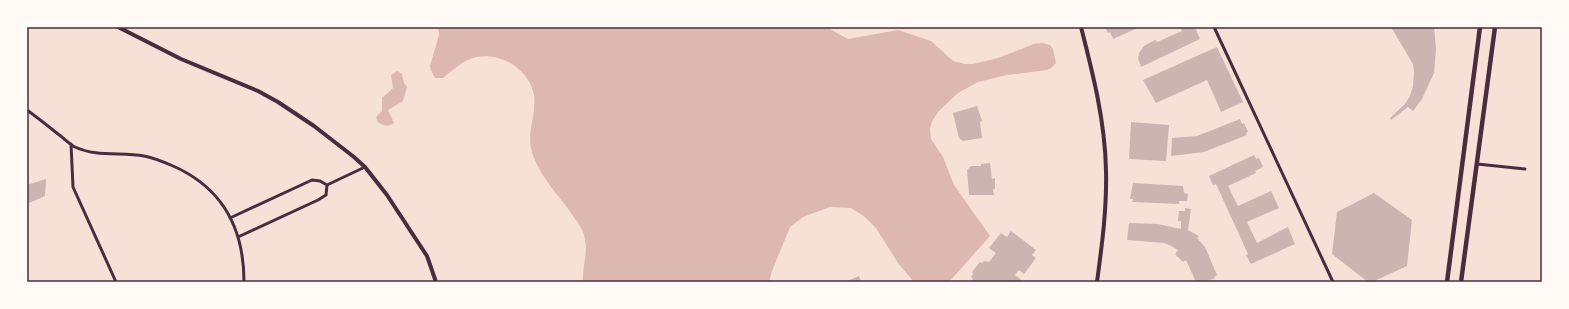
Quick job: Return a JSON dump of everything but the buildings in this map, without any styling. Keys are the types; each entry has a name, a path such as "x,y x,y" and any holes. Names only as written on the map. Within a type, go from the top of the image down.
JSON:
{"main road":[{"path":"1447,282 1480,27"},
{"path":"1461,282 1495,27"}],"street":[{"path":"118,27 181,59 258,91 278,102 314,126 365,167 387,195 427,256 436,282"},
{"path":"1081,27 1097,94 1105,153 1105,221 1097,282"},
{"path":"1214,27 1333,282"},
{"path":"27,110 71,144 85,150 144,156 158,159 179,168 201,181 212,191 230,218 238,237 244,266 244,282"},
{"path":"71,144 73,187 116,282"},
{"path":"1477,164 1525,170"},
{"path":"327,185 365,167"},
{"path":"230,218 312,180 320,181 327,185"},
{"path":"238,237 318,200 326,195 327,185"}],"shaded area":[{"path":"438,27 826,27 848,39 898,30 931,41 953,61 965,64 973,64 998,58 1034,44 1042,43 1050,45 1053,49 1056,63 1047,70 1007,75 978,82 958,93 939,111 932,121 930,129 931,139 943,157 954,185 990,236 949,282 914,282 898,263 876,228 865,217 851,208 830,207 803,217 790,227 769,282 583,282 586,245 582,229 541,173 531,149 530,134 534,111 534,95 526,77 512,64 495,57 485,56 471,58 443,78 435,78 430,66 439,35"},
{"path":"397,71 402,74 404,83 407,87 403,101 388,110 394,123 384,125 378,122 376,117 382,111 382,98 393,88 391,75"}]}
